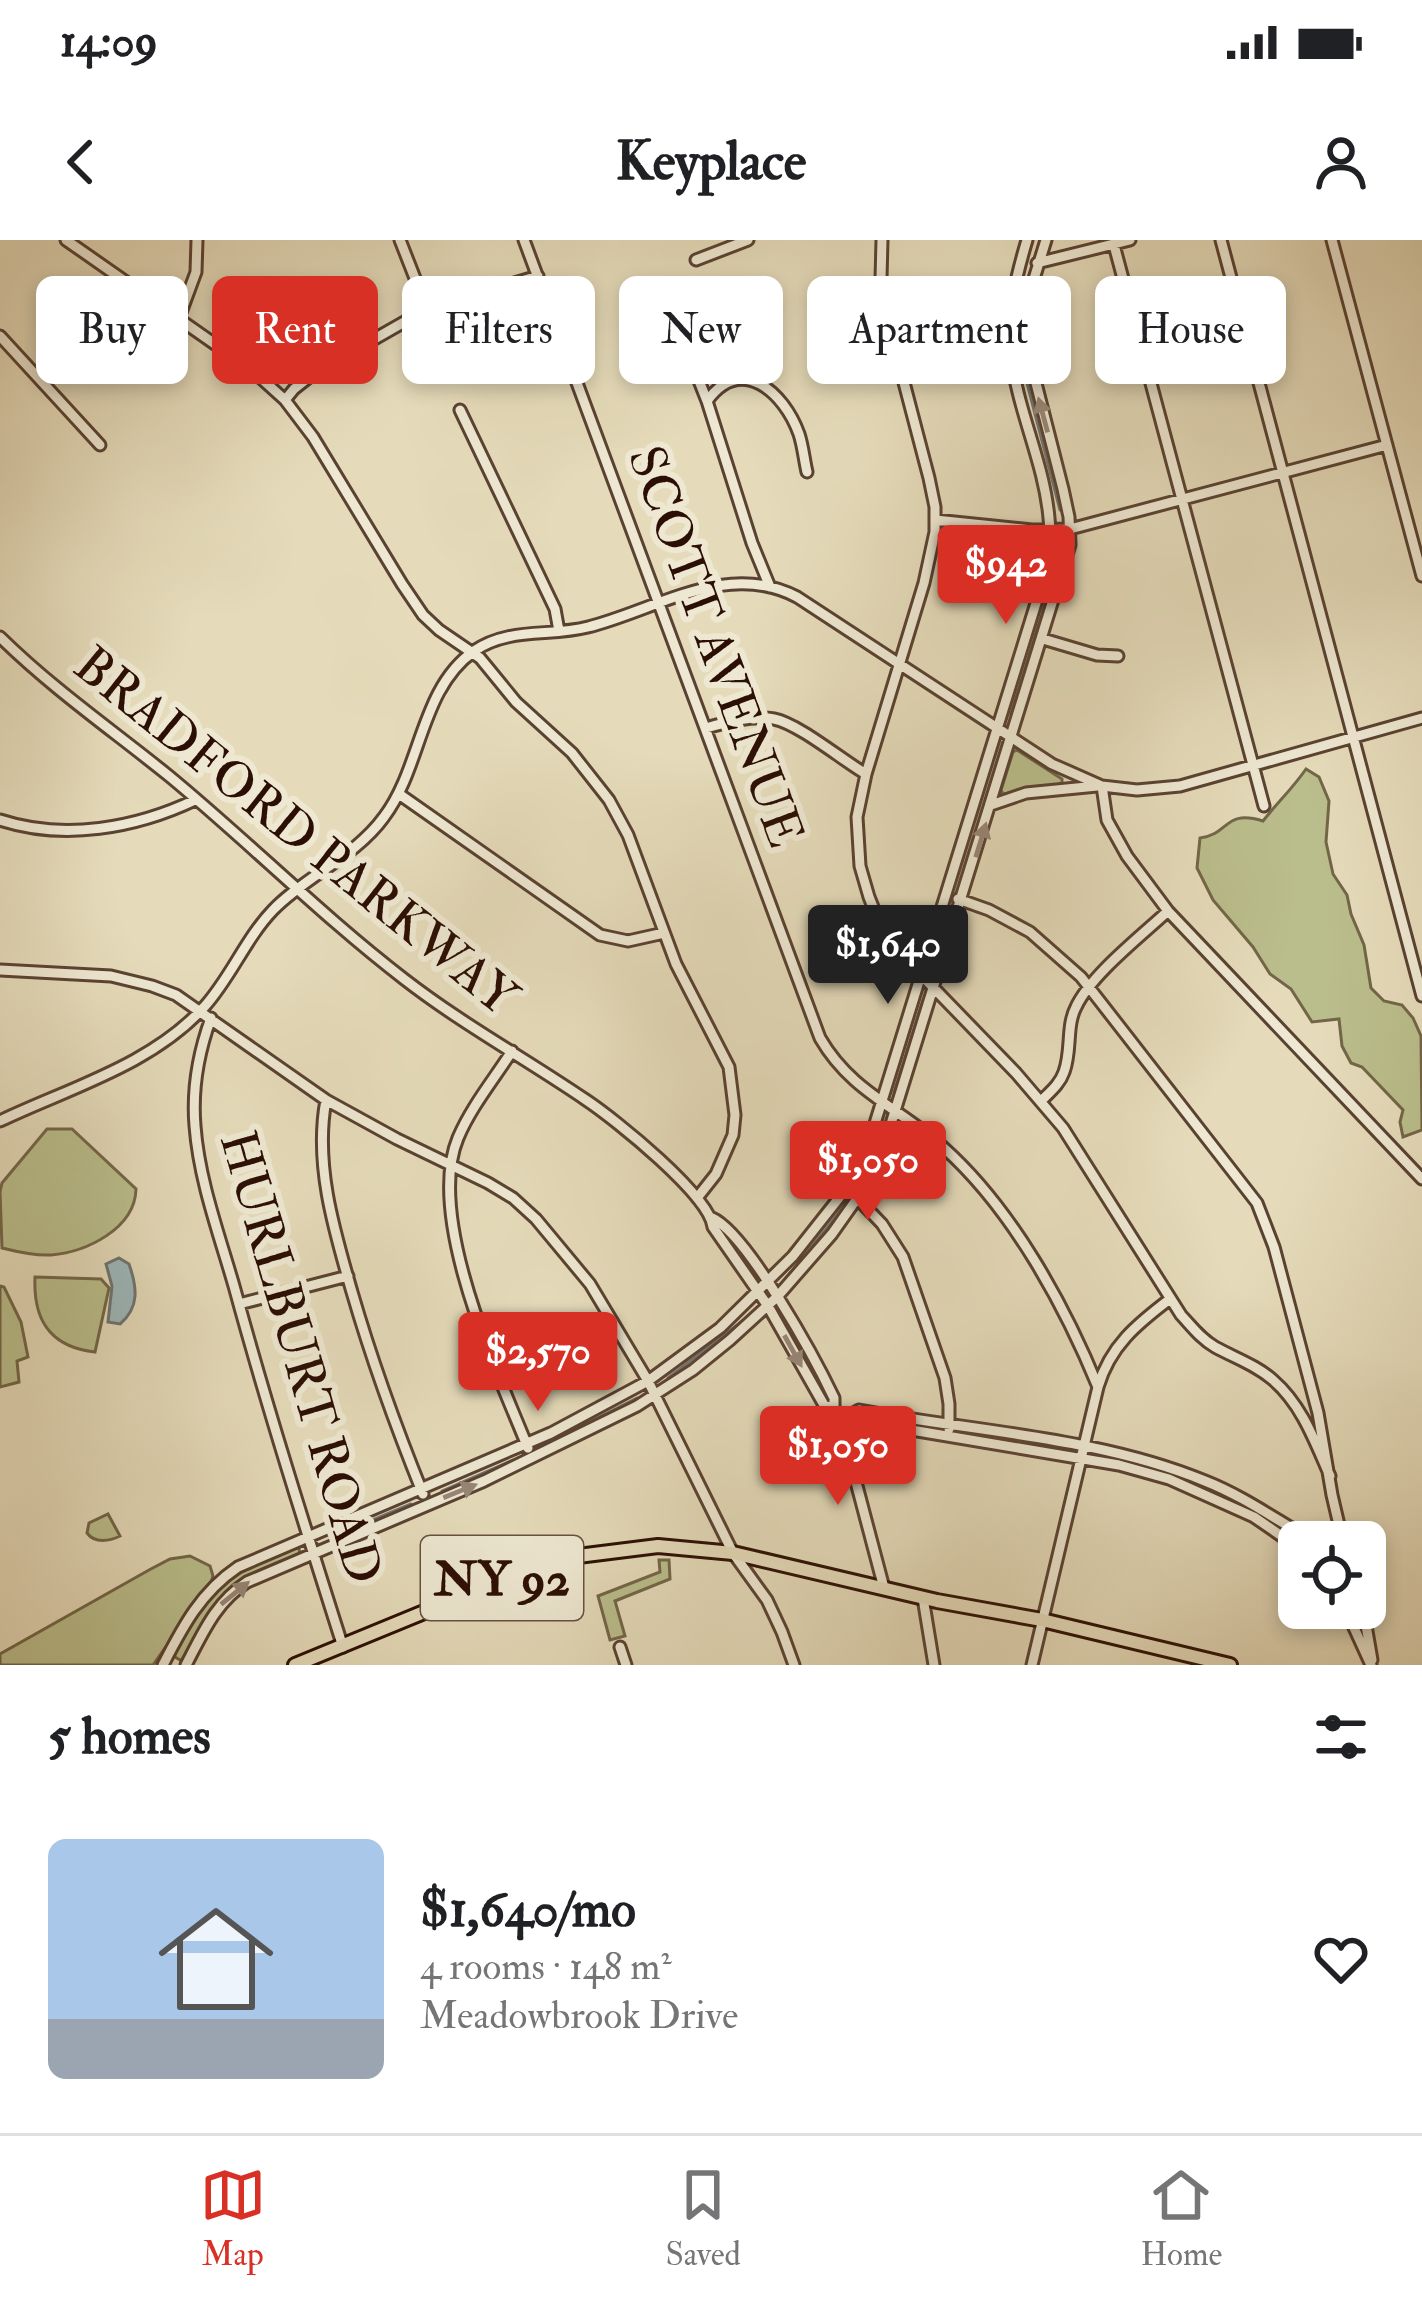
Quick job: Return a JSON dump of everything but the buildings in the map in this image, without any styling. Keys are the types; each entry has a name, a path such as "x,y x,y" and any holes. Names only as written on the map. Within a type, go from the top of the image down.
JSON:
{"main road":[{"name":"NY 92","path":"295,1665 497,1580 554,1561 658,1546 734,1553 1230,1665"}],"street":[{"path":"66,240 118,276"},
{"path":"188,294 196,272 197,240"},
{"path":"400,240 414,276"},
{"name":"SCOTT AVENUE","path":"524,240 538,276"},
{"path":"696,260 748,240"},
{"path":"882,240 884,306 929,478 935,520 924,583 866,774 856,831 869,898 889,938 921,976 1041,1101 1199,1336 1271,1378 1285,1392 1308,1425 1330,1477"},
{"path":"163,1665 195,1607 238,1567 575,1421 648,1381 706,1339 768,1283 858,1170 1045,574 1050,530 1011,356 1010,305 1027,240"},
{"path":"186,1665 211,1617 247,1582 532,1459 596,1428 693,1370 777,1297 832,1234 873,1176 1066,565 1070,529 1063,489 1026,344 1027,308 1045,240"},
{"path":"1020,264 1130,240"},
{"path":"1220,240 1422,996"},
{"path":"1332,240 1422,572"},
{"path":"1114,244 1264,806"},
{"path":"285,400 314,374 402,323"},
{"path":"188,324 285,400 314,437 423,615 480,658 516,702 598,783 628,836 676,964 718,1040 733,1083 736,1115 731,1145 697,1198"},
{"path":"0,336 100,445"},
{"path":"707,401 732,381 760,383 794,425 807,472"},
{"name":"SCOTT AVENUE","path":"578,384 820,1039 847,1076 944,1148 977,1183 1055,1296 1098,1388"},
{"path":"700,384 770,587"},
{"path":"460,410 555,609 560,631"},
{"path":"935,520 1070,529 1387,445"},
{"path":"0,1121 118,1069 206,1014 261,924 297,888 370,836 406,781 437,697 452,673 472,653 512,634 586,628 712,586 770,587 797,597 1052,764 1102,786"},
{"name":"BRADFORD PARKWAY","path":"0,637 73,704 135,749 403,979 607,1114 697,1198 768,1306 824,1405 836,1411"},
{"path":"1043,639 1097,655 1118,656"},
{"path":"991,805 1026,793 1102,786 1166,789 1422,718"},
{"path":"706,728 772,719 866,774"},
{"path":"1102,786 1107,820 1126,856 1168,911 1422,1179"},
{"path":"399,794 600,935 628,941 664,933"},
{"path":"0,820 40,830 86,830 148,818 195,800"},
{"path":"947,896 989,910 1058,954 1090,987 1243,1183 1262,1214 1318,1413 1339,1521"},
{"path":"1041,1101 1063,1075 1077,1003 1168,911"},
{"path":"0,970 125,978 176,995 326,1100 513,1198 590,1284 656,1394 734,1553 766,1600 794,1665"},
{"name":"HURLBURT ROAD","path":"206,1014 195,1098 202,1172 343,1646"},
{"path":"512,1051 458,1138 448,1188 453,1231 488,1346 532,1459"},
{"path":"326,1100 323,1163 330,1210 388,1407 427,1504"},
{"path":"858,1199 882,1224 903,1257 945,1378 949,1429"},
{"name":"BRADFORD PARKWAY","path":"712,1219 721,1222 768,1283 834,1397 884,1588"},
{"path":"238,1304 347,1276"},
{"path":"1033,1665 1107,1362 1137,1324 1170,1299"},
{"path":"836,1411 852,1414 858,1421 938,1436 949,1429 1144,1460 1204,1480 1281,1521"},
{"path":"1082,1453 1199,1490 1278,1533"},
{"path":"923,1598 934,1665"},
{"path":"1355,1629 1372,1665"},
{"path":"1366,1629 1372,1665"},
{"path":"620,1647 626,1665"}],"green space":[{"path":"1017,750 1062,779 1062,785 1003,794"},
{"path":"1306,769 1319,777 1329,801 1326,842 1333,874 1347,895 1364,945 1371,988 1384,1001 1402,1005 1421,1036 1422,1130 1403,1137 1403,1110 1362,1067 1351,1063 1342,1046 1339,1019 1312,1022 1291,989 1270,974 1213,900 1197,868 1200,838 1241,818 1263,821"},
{"path":"47,1129 72,1129 136,1189 133,1203 118,1227 79,1249 45,1255 2,1248 2,1183"},
{"path":"35,1277 101,1279 109,1288 95,1352 66,1344 47,1329 37,1306"},
{"path":"0,1286 21,1322 28,1357 17,1361 19,1382 0,1387"},
{"path":"108,1514 120,1536 94,1539 87,1533 89,1523"},
{"path":"299,1548 300,1556 249,1579 216,1603 185,1659 175,1657 198,1612 221,1586"},
{"path":"190,1556 210,1566 211,1582 153,1665 0,1665 0,1654 170,1559"},
{"path":"659,1560 669,1560 670,1579 615,1601 625,1636 610,1640 598,1596 660,1572"}],"water":[{"path":"119,1258 129,1264 135,1289 131,1311 120,1324 108,1322 112,1286 106,1264"}],"waterway":[{"path":"1027,384 1060,510"},
{"path":"1011,714 1061,552"},
{"path":"960,885 984,808"},
{"path":"934,963 950,911"},
{"path":"894,1093 923,1000"},
{"path":"786,1278 856,1187 884,1123"},
{"path":"668,1378 749,1316"},
{"path":"546,1444 637,1398"},
{"path":"442,1491 513,1460"},
{"path":"334,1536 411,1504"}]}
